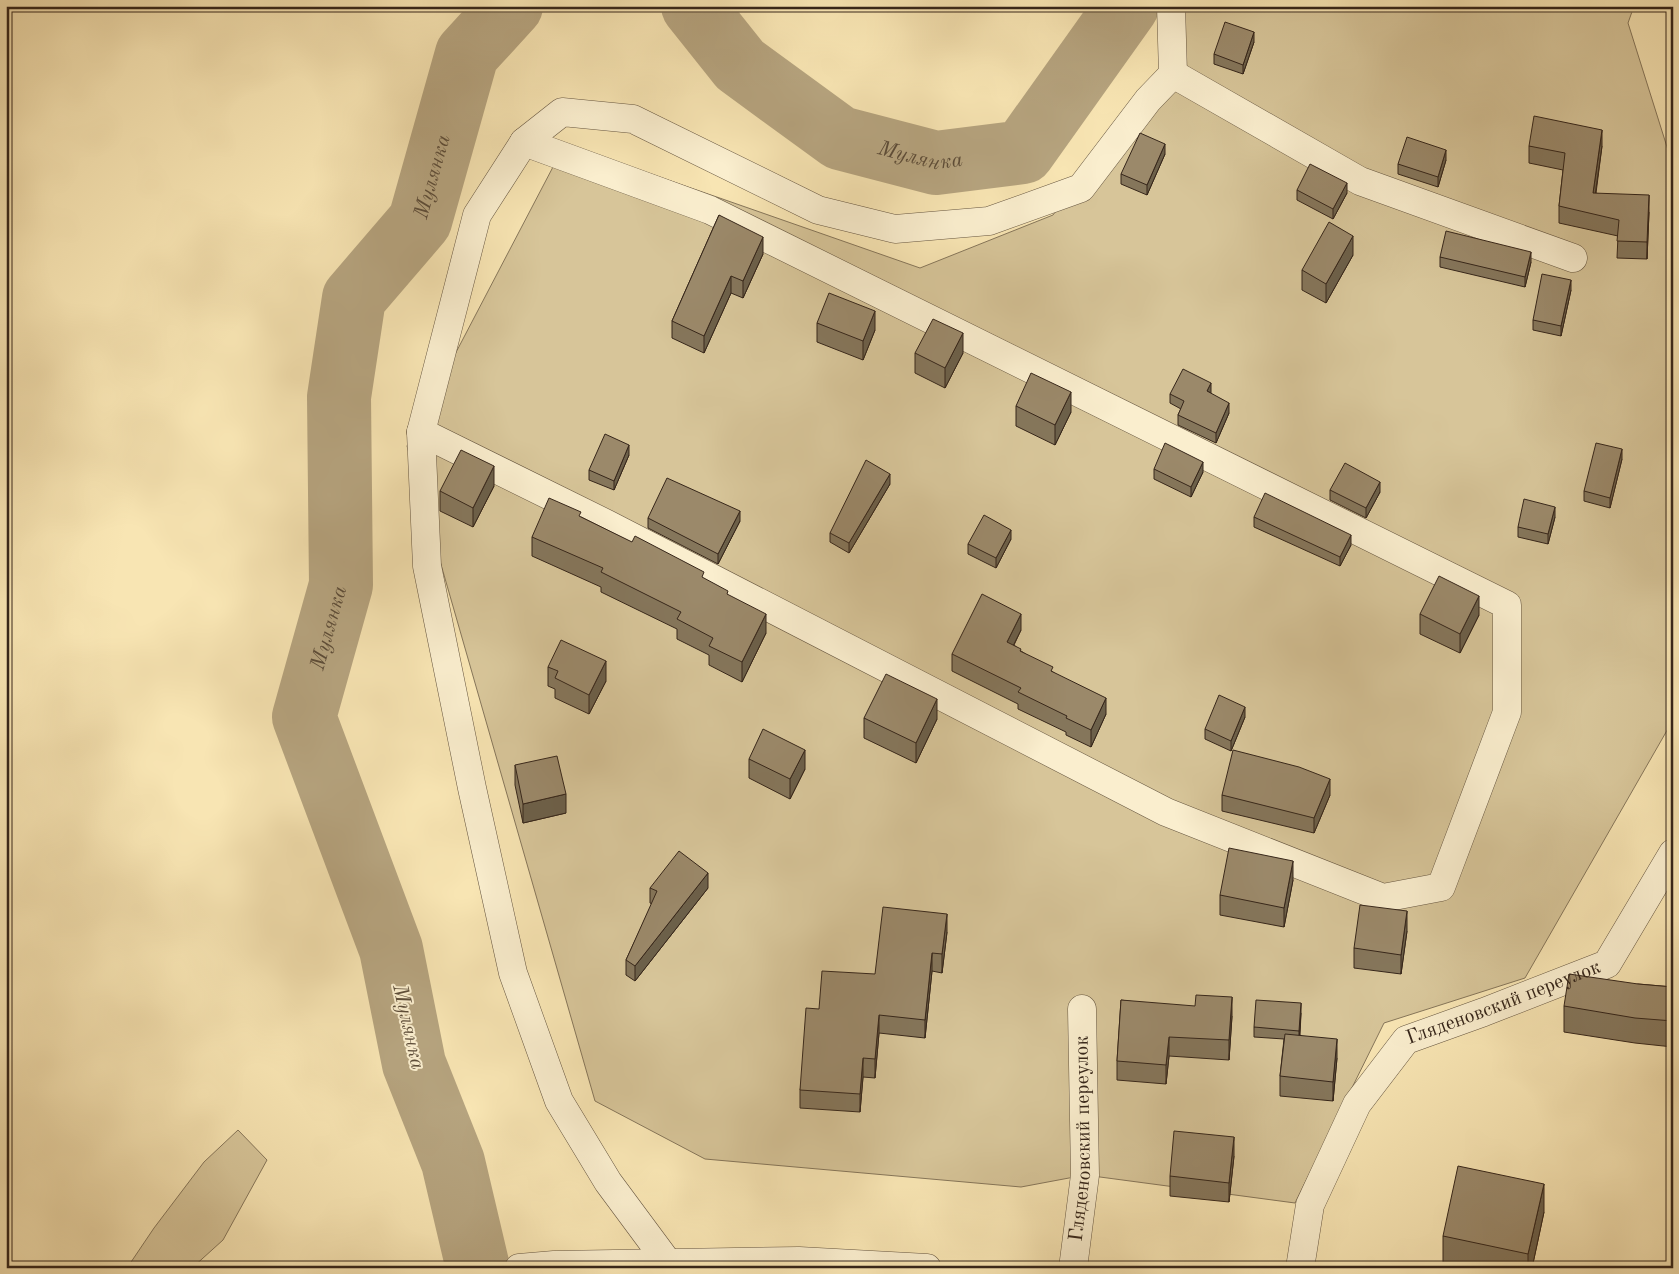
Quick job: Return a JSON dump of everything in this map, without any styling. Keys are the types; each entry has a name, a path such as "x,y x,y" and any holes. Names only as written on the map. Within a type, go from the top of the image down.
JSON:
{"street":[{"path":"668,1263 608,1182 559,1102 513,973 472,788 427,566 421,432 477,215 524,142 562,112 633,119 818,210 894,229 989,221 1081,188 1148,100 1173,74 1171,6"},
{"path":"1173,74 1360,180 1573,258"},
{"path":"421,432 607,524 1166,812 1383,898 1441,887 1507,712 1507,605 710,210 524,142"},
{"name":"Гляденовский переулок","path":"1300,1268 1310,1205 1357,1104 1406,1040 1607,964 1673,853"},
{"name":"Гляденовский переулок","path":"1073,1268 1085,1175 1082,1009"},
{"path":"519,1268 554,1265 799,1261 927,1268"}],"shaded area":[{"path":"1177,6 1634,6 1628,23 1673,166 1673,720 1525,978 1384,1023 1295,1203 1085,1175 1021,1187 705,1159 595,1101 407,446 565,144 920,268 1053,215 1178,50"},
{"path":"238,1130 267,1160 223,1240 192,1268 127,1268 154,1228 204,1162"}],"building":[{"path":"1225,22 1254,32 1243,65 1214,54"},
{"path":"1534,116 1602,130 1593,193 1649,195 1647,242 1617,241 1619,220 1559,206 1565,153 1529,146"},
{"path":"1140,133 1165,144 1147,185 1121,174"},
{"path":"1407,137 1446,150 1438,177 1398,164"},
{"path":"1310,164 1347,183 1333,209 1297,190"},
{"path":"719,215 763,237 743,281 731,276 704,336 672,321"},
{"path":"1329,222 1353,236 1326,284 1302,270"},
{"path":"1446,231 1531,252 1525,277 1440,257"},
{"path":"1542,274 1571,280 1561,326 1533,320"},
{"path":"829,293 875,311 863,341 817,323"},
{"path":"933,319 963,333 945,368 915,353"},
{"path":"1183,369 1211,383 1207,391 1229,403 1216,433 1178,415 1184,401 1170,394"},
{"path":"1031,373 1071,392 1055,425 1016,406"},
{"path":"605,434 629,445 614,481 589,470"},
{"path":"1165,443 1203,462 1191,487 1154,469"},
{"path":"1596,443 1622,449 1610,498 1584,491"},
{"path":"461,450 494,466 473,508 440,491"},
{"path":"866,460 890,474 849,543 830,533"},
{"path":"1345,463 1380,482 1366,508 1330,490"},
{"path":"667,478 740,511 718,554 648,518"},
{"path":"1265,493 1351,535 1340,557 1254,517"},
{"path":"549,498 581,512 579,516 632,542 635,536 704,572 702,577 728,591 727,594 766,614 742,662 709,646 713,638 677,619 681,612 601,572 603,568 532,537"},
{"path":"1524,499 1555,507 1548,534 1518,527"},
{"path":"984,515 1011,530 996,558 968,544"},
{"path":"1439,576 1479,596 1460,634 1420,614"},
{"path":"982,594 1021,614 1007,642 1021,649 1020,651 1053,667 1051,671 1106,698 1091,730 1018,692 1021,688 952,654"},
{"path":"561,640 606,661 589,695 555,678 558,671 548,667"},
{"path":"886,674 937,699 916,743 864,718"},
{"path":"1219,695 1245,707 1231,741 1205,729"},
{"path":"763,729 805,750 790,779 749,759"},
{"path":"1233,750 1299,767 1330,779 1314,818 1222,795"},
{"path":"557,756 566,794 523,804 515,765"},
{"path":"1229,848 1293,861 1284,908 1220,895"},
{"path":"679,851 708,873 635,966 626,960 657,891 650,888"},
{"path":"1360,905 1407,911 1401,955 1354,948"},
{"path":"883,907 947,914 942,954 932,953 925,1020 879,1015 875,1059 863,1058 860,1094 800,1090 806,1008 819,1009 822,971 875,974"},
{"path":"1569,974 1673,987 1673,1021 1635,1018 1564,1006"},
{"path":"1196,995 1232,997 1229,1040 1169,1037 1166,1065 1117,1061 1121,1000 1195,1006"},
{"path":"1256,1000 1301,1003 1299,1031 1254,1027"},
{"path":"1285,1034 1337,1039 1333,1082 1280,1076"},
{"path":"1174,1131 1234,1137 1229,1183 1170,1176"},
{"path":"1458,1166 1544,1184 1528,1254 1443,1236"}],"waterway":[{"name":"Мулянка","path":"478,1268 453,1162 414,1064 391,949 304,717 341,585 339,397 354,298 420,221 467,54 511,6"},
{"name":"Мулянка","path":"693,6 740,65 840,138 936,163 1023,152 1127,6"}]}
